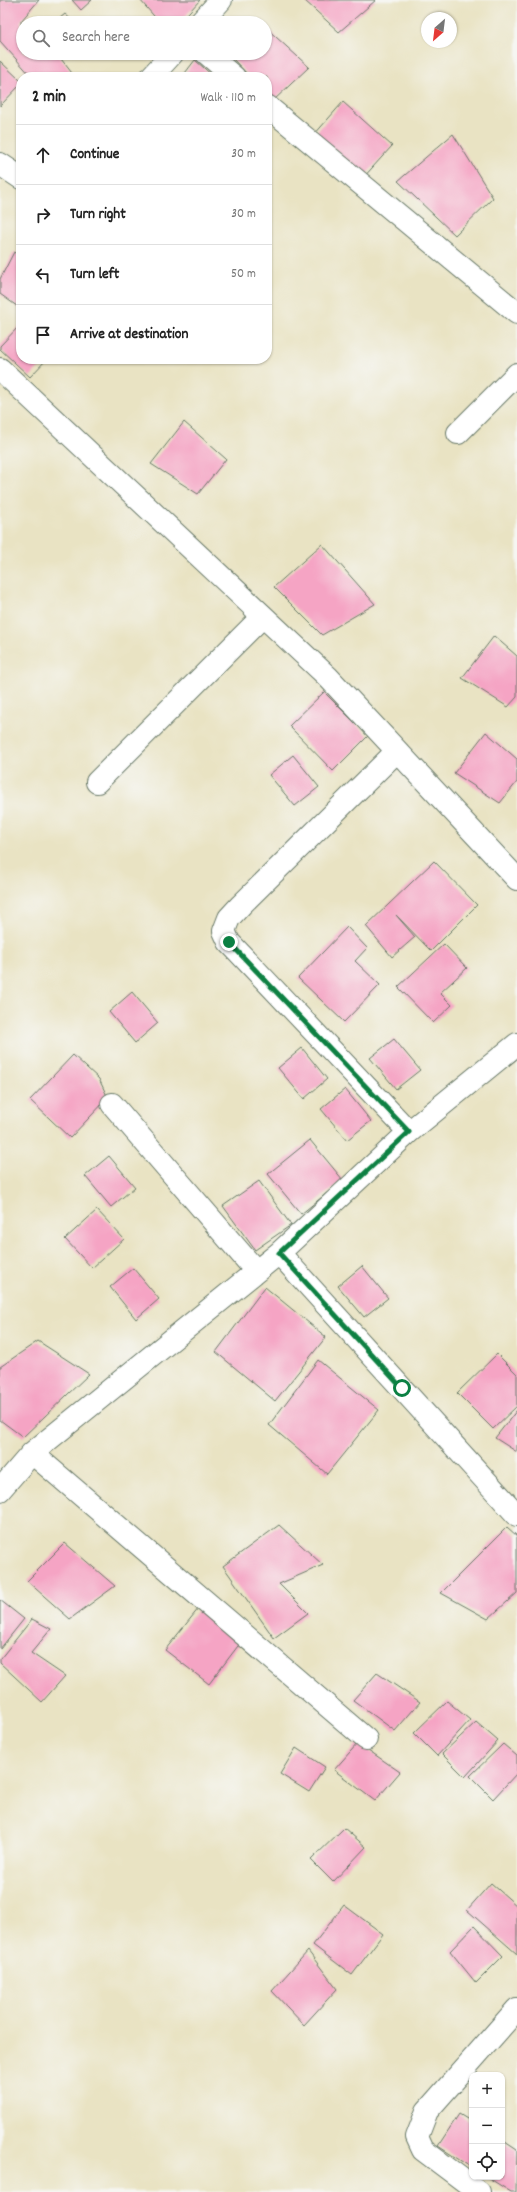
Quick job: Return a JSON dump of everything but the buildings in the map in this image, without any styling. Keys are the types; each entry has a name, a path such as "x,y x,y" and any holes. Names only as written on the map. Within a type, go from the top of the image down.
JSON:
{"street":[{"path":"207,16 222,0"},
{"path":"156,72 167,60"},
{"path":"214,60 228,72"},
{"path":"272,110 517,313"},
{"path":"0,164 16,175"},
{"path":"0,369 328,677 396,752 517,879"},
{"path":"458,433 517,374"},
{"path":"97,782 263,616"},
{"path":"396,752 241,905 229,918 224,931 229,942 409,1132"},
{"path":"0,1490 32,1453 279,1253 409,1132 517,1044"},
{"path":"112,1104 256,1271"},
{"path":"279,1253 517,1515"},
{"path":"32,1453 366,1739"},
{"path":"479,2192 423,2150 417,2137 427,2111 517,2009"}],"route":[{"path":"229,942 409,1132 279,1253 402,1388"}]}
